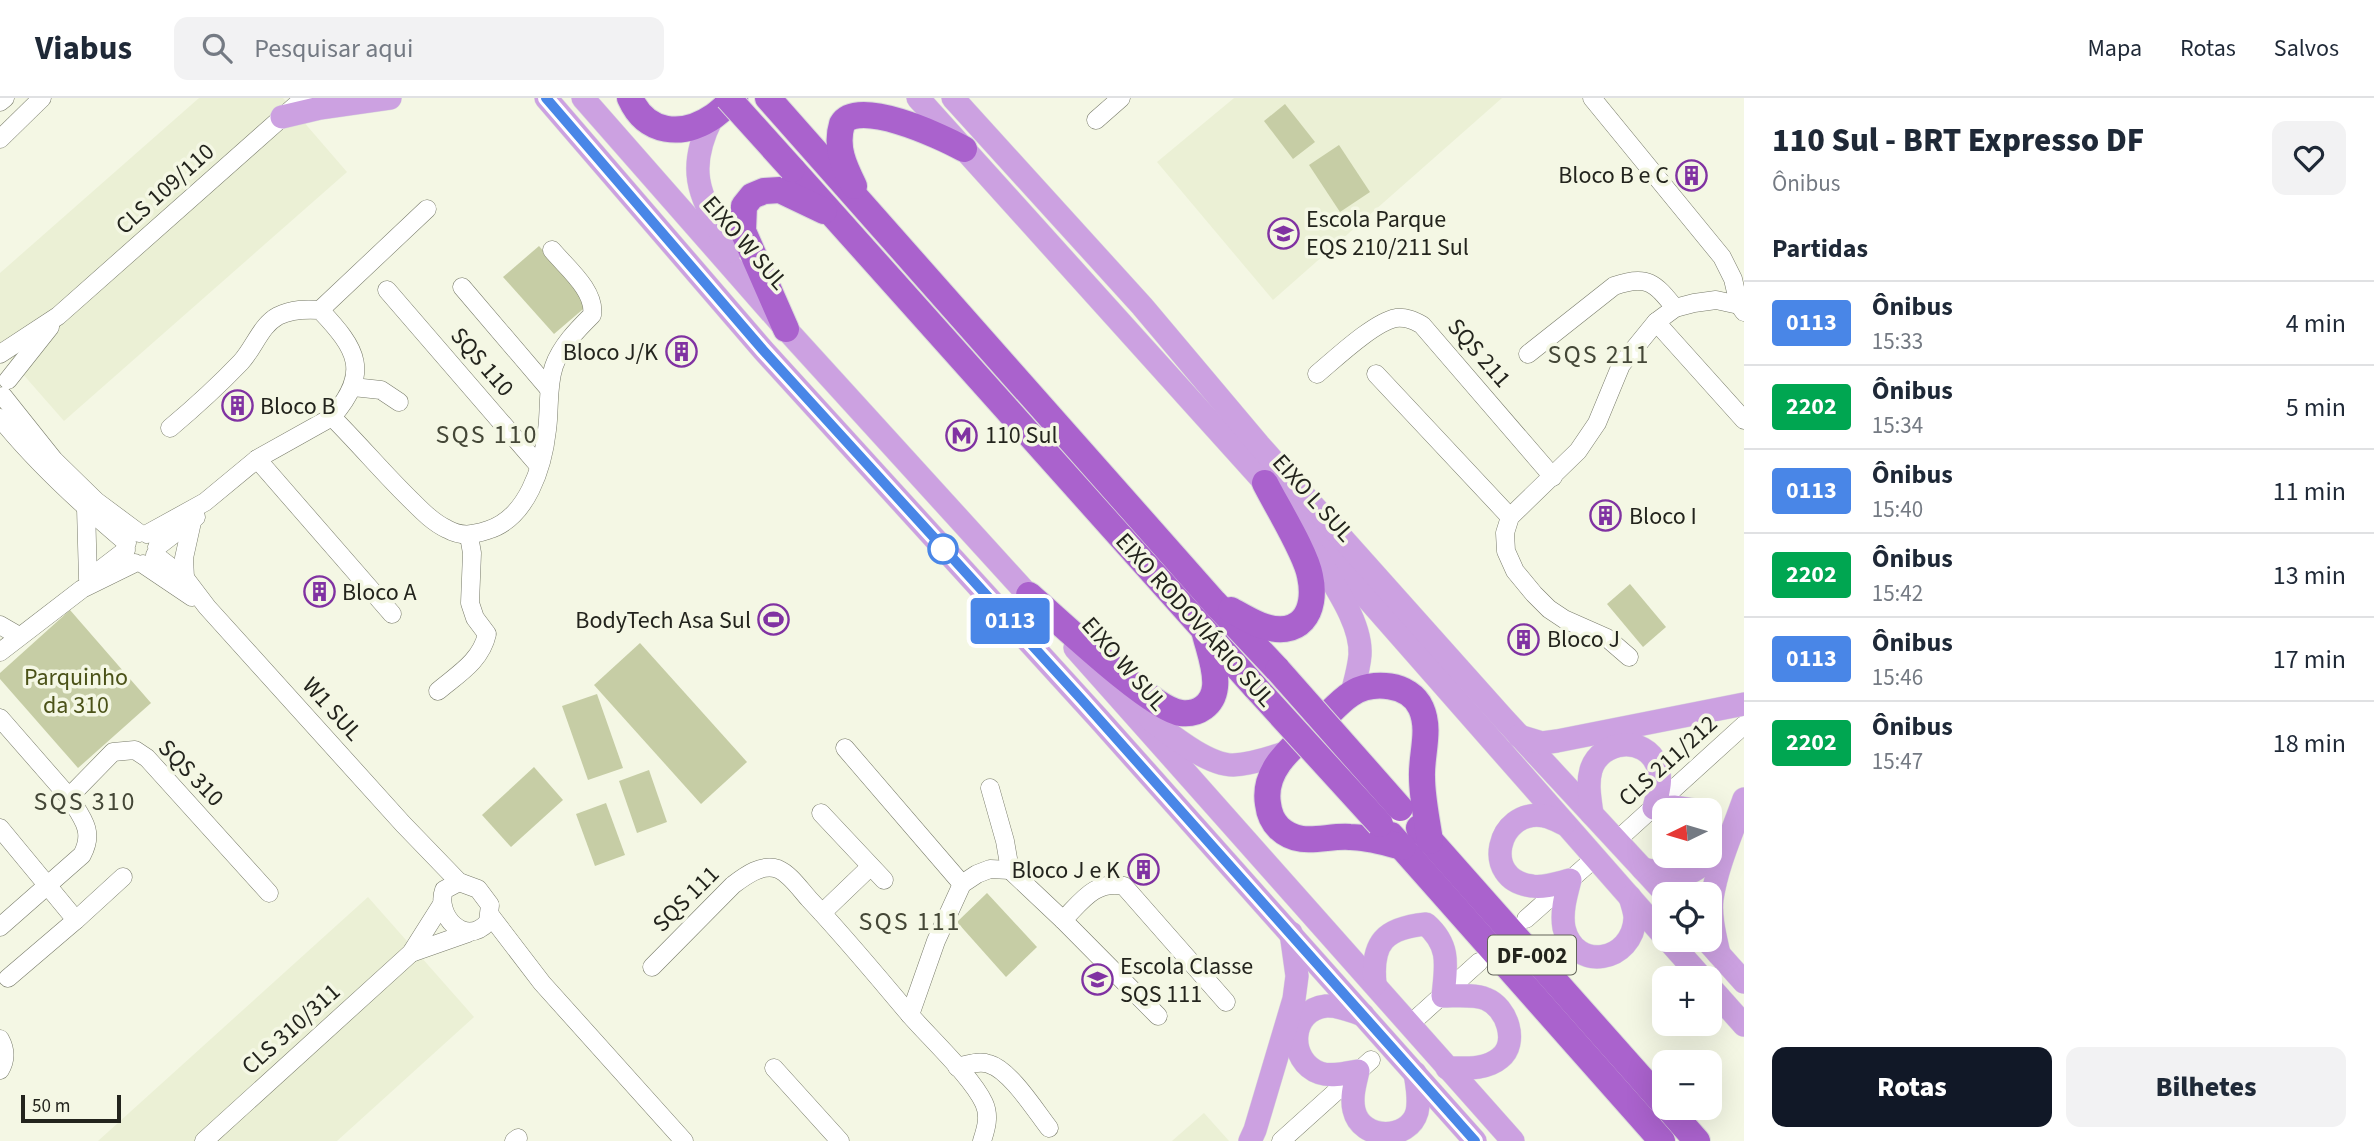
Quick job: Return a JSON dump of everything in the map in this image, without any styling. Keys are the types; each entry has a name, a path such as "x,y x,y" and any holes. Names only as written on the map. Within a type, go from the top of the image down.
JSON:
{"highway":[{"path":"630,98 637,113 647,123 661,129 676,130 735,98"},
{"name":"EIXO RODOVIÁRIO SUL","path":"768,98 1214,602 1278,670 1390,816 1403,847 1662,1141"},
{"path":"863,207 841,159 839,135 845,117 856,107 873,104 890,109 964,149"},
{"name":"EIXO RODOVIÁRIO SUL","path":"720,108 792,169 1256,688 1390,816 1430,841 1652,1091"},
{"path":"786,329 743,231 744,206 752,196 764,191 780,190 835,217"},
{"path":"1214,602 1261,625 1279,629 1292,628 1306,619 1312,602 1310,575 1265,483"},
{"path":"1029,594 1159,704 1180,713 1197,712 1210,702 1215,687 1205,632"},
{"path":"1403,847 1350,836 1298,840 1277,826 1270,816 1268,786 1273,770 1287,752 1352,693 1387,685 1401,689 1421,707 1425,724 1425,745 1421,776 1430,841"},
{"path":"1679,1120 1697,1141"}],"main road":[{"path":"282,113 390,98"},
{"path":"546,98 763,350 1291,933 1475,1141"},
{"name":"EIXO W SUL","path":"583,98 786,329 1029,594 1513,1141"},
{"path":"902,98 936,117"},
{"name":"EIXO L SUL","path":"918,98 1296,516 1652,922"},
{"name":"EIXO L SUL","path":"953,98 1142,306 1258,445 1519,736 1655,882"},
{"path":"720,108 701,141 696,173 712,217 748,285"},
{"path":"1296,516 1354,622 1360,654 1352,693"},
{"path":"1113,691 1181,742 1207,757 1230,765 1259,761 1287,752"},
{"path":"1519,736 1542,743 1557,741 1744,704"},
{"path":"1592,814 1589,783 1591,768 1598,756 1611,747 1625,744 1639,746 1651,755 1658,767 1660,783 1656,798"},
{"path":"1716,882 1744,799"},
{"path":"1566,824 1545,816 1533,815 1519,820 1509,828 1501,842 1500,859 1504,871 1516,881 1529,886 1540,887 1579,873"},
{"path":"1643,869 1685,874 1701,868"},
{"path":"1579,873 1564,904 1564,926 1569,942 1578,952 1594,957 1609,956 1622,949 1631,937 1635,917 1630,897"},
{"path":"1375,984 1373,962 1379,943 1390,932 1405,926 1426,924 1437,934 1444,948 1446,971 1443,996 1484,998 1496,1004 1509,1027 1509,1044 1502,1057 1470,1069 1447,1068"},
{"path":"1250,1141 1294,999 1297,976 1291,933"},
{"path":"1679,952 1691,966"},
{"path":"1717,952 1744,982"},
{"path":"1722,1000 1744,1025"},
{"path":"1363,1015 1344,1008 1327,1006 1312,1010 1301,1021 1296,1034 1297,1052 1307,1065 1321,1074 1339,1074 1365,1066"},
{"path":"1365,1066 1353,1091 1353,1110 1359,1124 1371,1135 1385,1137 1407,1128 1416,1115 1418,1097 1415,1073"}],"street":[{"path":"0,102 5,98"},
{"path":"0,139 42,98"},
{"name":"CLS 109/110","path":"0,354 58,316 282,113 304,98"},
{"path":"1096,120 1121,98"},
{"path":"1592,98 1722,257 1733,279 1742,309"},
{"path":"320,310 427,209"},
{"name":"SQS 110","path":"469,536 500,526 526,499 539,466 547,431 554,366 564,347 592,315 592,302 587,291 552,250"},
{"name":"SQS 211","path":"1528,354 1614,286 1629,280 1655,284 1675,308"},
{"name":"SQS 110","path":"462,287 550,389"},
{"name":"SQS 110","path":"387,290 539,466"},
{"path":"1629,657 1607,638 1549,610 1534,594 1515,570 1506,551 1505,533 1510,517 1578,451 1597,423 1621,365 1656,322 1675,308 1694,303 1716,300 1742,309"},
{"path":"141,549 257,459 332,417 353,387 355,370 352,351 342,333 320,310 290,311 276,317 243,359 170,428"},
{"name":"CLS 109/110","path":"4,391 58,316"},
{"name":"SQS 211","path":"1317,374 1381,323 1396,318 1410,318 1422,325 1553,477"},
{"path":"1656,322 1744,420"},
{"name":"W1 SUL","path":"0,362 6,371 4,391 62,468 141,549 207,607"},
{"path":"1376,374 1510,517"},
{"path":"353,387 380,390 398,402"},
{"path":"332,417 396,486 430,518 447,530 469,536 472,553 470,603 475,618 487,634 484,649 473,662 438,691"},
{"name":"W1 SUL","path":"0,418 86,508 185,578 207,607 420,843 459,881"},
{"path":"257,459 392,614"},
{"path":"185,578 184,558 192,522 205,502"},
{"path":"85,584 86,508"},
{"path":"0,652 85,584 141,549 192,522"},
{"path":"0,625 19,636"},
{"path":"0,718 69,797 84,821 88,834 82,855 0,927"},
{"name":"CLS 211/212","path":"1665,798 1744,725"},
{"path":"845,748 962,884"},
{"name":"SQS 310","path":"69,797 113,752 135,750 147,758 269,893"},
{"path":"990,789 1010,870 1158,1016"},
{"name":"CLS 211/212","path":"1625,833 1652,810"},
{"path":"821,813 884,880"},
{"path":"0,828 76,920"},
{"name":"W1 SUL","path":"420,843 437,880 441,901"},
{"path":"822,913 870,867"},
{"name":"SQS 111","path":"652,967 733,885 748,874 776,868 790,877 957,1067 985,1105 987,1123 982,1141"},
{"path":"910,1015 936,941 962,884 990,869 1010,870"},
{"path":"1526,919 1579,873"},
{"path":"8,978 123,877"},
{"path":"472,933 488,922 490,905 478,889 459,881 448,886 441,901 451,921 458,928 518,953"},
{"path":"1063,920 1101,886 1124,886 1226,1002"},
{"name":"CLS 310/311","path":"204,1141 411,953 441,901"},
{"path":"490,915 542,983 684,1141"},
{"name":"CLS 310/311","path":"411,953 472,933"},
{"path":"1419,1017 1479,962"},
{"path":"0,1039 5,1054 0,1070"},
{"path":"957,1067 989,1063 1004,1072 1049,1128"},
{"path":"1281,1141 1365,1066"},
{"path":"774,1068 840,1141"}],"shaded area":[{"path":"199,98 283,98 347,172 64,421 0,348 0,273"},
{"name":"Escola Parque EQS 210/211 Sul","path":"1234,98 1502,98 1273,300 1157,162"},
{"path":"368,897 474,1017 337,1141 98,1141"},
{"path":"1204,1113 1229,1141 1172,1141"}],"green space":[{"path":"1285,104 1315,142 1293,159 1264,121"},
{"path":"1339,145 1370,192 1340,212 1309,165"},
{"path":"539,246 589,304 554,334 503,277"},
{"path":"1630,584 1666,627 1643,647 1607,604"},
{"name":"Parquinho da 310","path":"70,610 151,703 78,768 0,679 0,673"},
{"path":"640,643 747,762 701,804 594,685"},
{"path":"597,694 623,768 588,780 562,706"},
{"path":"534,767 563,800 511,847 482,815"},
{"path":"649,770 667,822 637,833 619,781"},
{"path":"606,803 625,855 595,866 576,814"},
{"path":"987,893 1037,947 1006,977 957,922"}],"bus line":[{"name":"0113","path":"546,98 763,350 1082,700 1475,1141"}],"place":[{"name":"Bloco B e C","path":"1692,175"},
{"name":"Escola Parque EQS 210/211 Sul","path":"1283,233"},
{"name":"Bloco J/K","path":"681,352"},
{"name":"Bloco B","path":"237,406"},
{"name":"110 Sul","path":"962,435"},
{"name":"Bloco I","path":"1606,516"},
{"name":"Bloco A","path":"319,592"},
{"name":"BodyTech Asa Sul","path":"774,620"},
{"name":"Bloco J","path":"1524,639"},
{"name":"Bloco J e K","path":"1143,870"},
{"name":"Escola Classe SQS 111","path":"1097,980"}],"district":[{"name":"SQS 211","path":"1599,354"},
{"name":"SQS 110","path":"487,434"},
{"name":"SQS 310","path":"85,801"},
{"name":"SQS 111","path":"910,921"}]}
